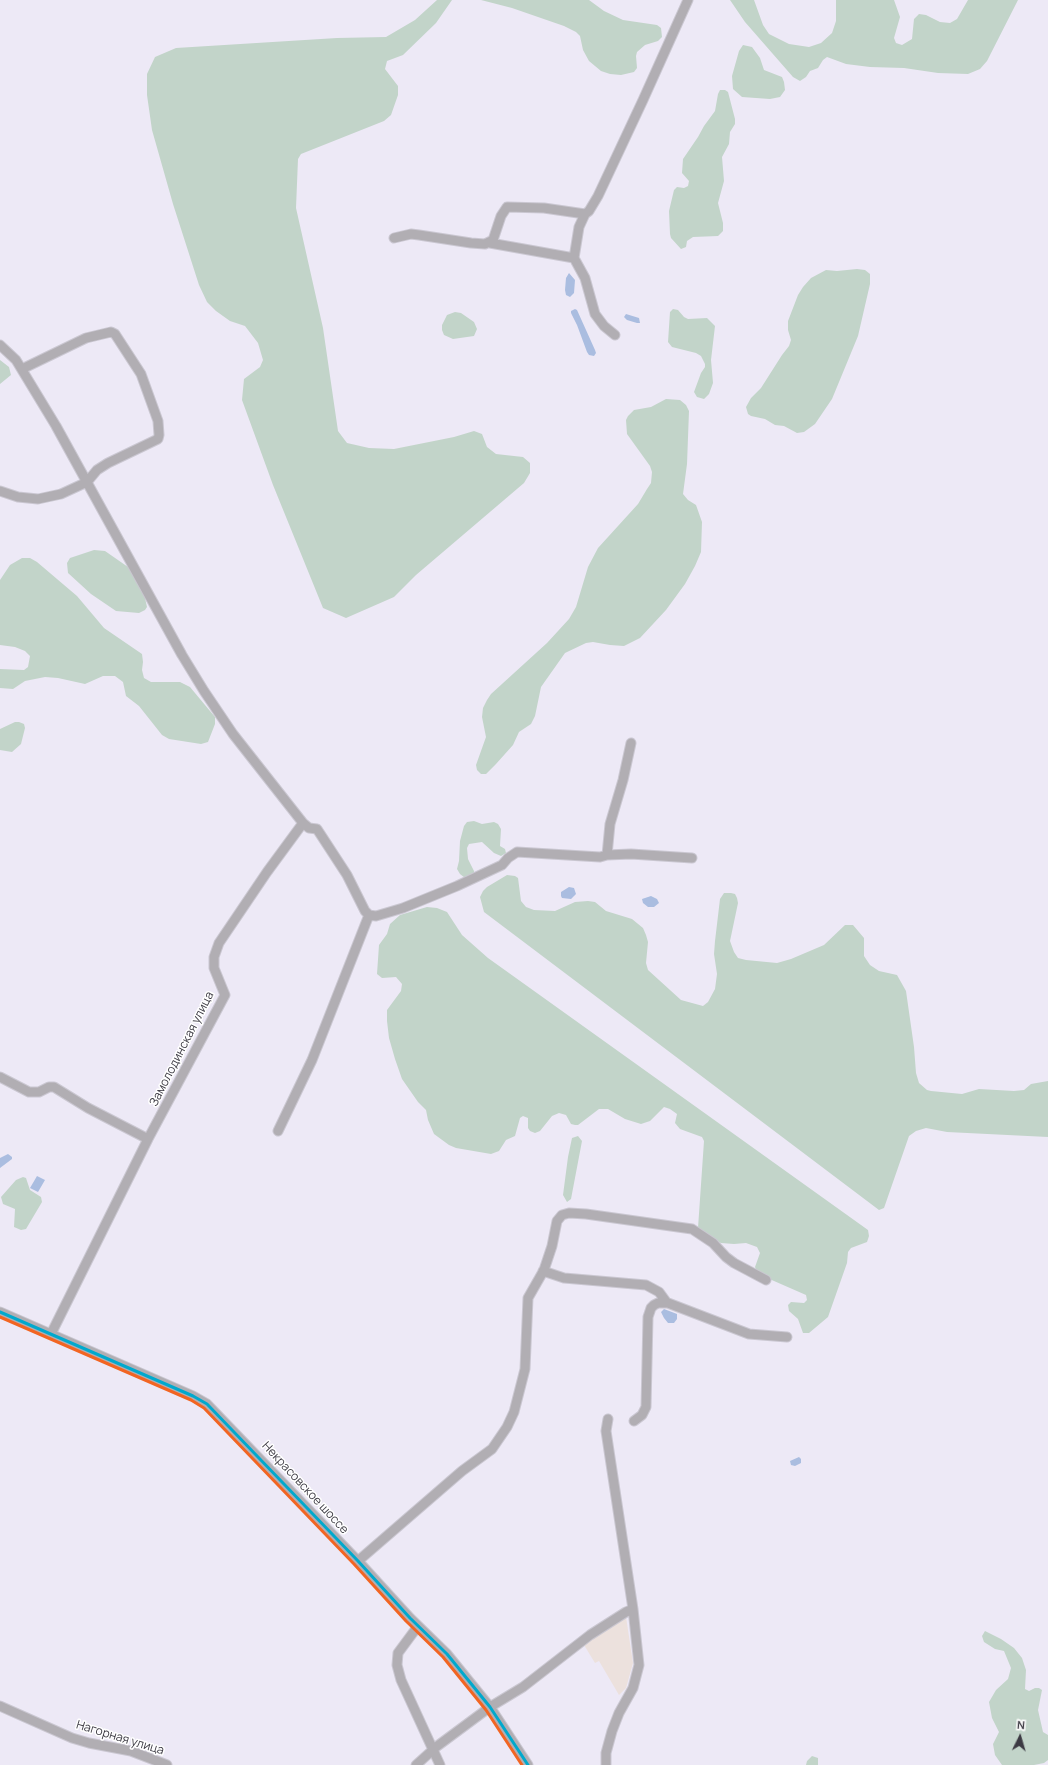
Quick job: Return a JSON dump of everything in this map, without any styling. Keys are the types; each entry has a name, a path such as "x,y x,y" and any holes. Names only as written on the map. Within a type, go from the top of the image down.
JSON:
{"street":[{"path":"615,335 604,326 595,314 584,278 574,258 579,227 585,214 589,211 598,196 644,100 688,0"},
{"path":"490,243 495,236 501,216 507,207 544,208 585,214"},
{"path":"394,238 411,234 471,243 490,243 574,258"},
{"path":"0,491 18,497 46,498 66,492 87,482 97,470 103,466 158,439 160,430 141,374 118,337 111,332 86,338 22,369"},
{"path":"0,345 16,360 56,426 204,691 233,734 303,823 309,828 317,829 351,882 365,911 369,915 376,916 403,908 457,886 502,865 508,858 517,852 600,857 607,854 662,855 692,858"},
{"path":"607,854 610,824 624,780 631,743"},
{"name":"Замолодинская улица","path":"51,1334 148,1140 225,995 214,968 214,957 219,943 266,872 303,823"},
{"path":"278,1131 312,1060 369,915"},
{"path":"0,1077 30,1092 39,1092 49,1087 54,1087 88,1108 148,1140"},
{"path":"358,1561 462,1471 492,1449 507,1427 514,1412 525,1369 528,1298 543,1271 552,1246 557,1221 562,1215 568,1213 692,1229 713,1243 734,1263 766,1280"},
{"path":"543,1271 564,1278 646,1285 660,1292 667,1303"},
{"path":"634,1422 642,1415 646,1407 649,1312 654,1305 658,1303 667,1303 743,1332 786,1338"},
{"name":"Некрасовское шоссе","path":"0,1312 193,1396 207,1404 358,1561 418,1626 447,1654 490,1707 528,1765"},
{"path":"606,1765 606,1753 612,1731 619,1713 633,1688 638,1665 633,1609 606,1431 608,1419"},
{"path":"416,1765 433,1749 490,1707 523,1687 590,1634 633,1609"},
{"path":"418,1626 398,1653 397,1665 401,1680 440,1765"},
{"name":"Нагорная улица","path":"0,1706 72,1738 130,1751 167,1765"}],"shaded area":[{"path":"626,1617 633,1663 626,1688 619,1695 599,1661 595,1663 584,1645"}],"green space":[{"path":"437,0 452,0 436,23 403,55 387,61 385,69 398,86 398,95 391,115 384,121 301,154 298,159 296,208 323,328 338,431 347,443 369,448 394,449 454,437 474,431 482,434 487,447 496,454 523,457 530,463 530,473 524,483 416,575 394,597 346,618 323,608 273,485 242,400 244,379 260,367 263,360 258,343 245,326 230,321 216,311 207,302 199,285 173,204 152,130 147,95 147,74 155,57 176,48 337,38 386,37 415,20"},
{"path":"481,0 589,0 604,11 623,20 657,25 661,28 662,37 658,41 645,45 637,52 637,68 634,72 621,75 610,74 601,71 589,61 583,50 580,36 576,32 564,26 512,8"},
{"path":"730,0 754,0 763,25 769,34 789,44 809,47 821,43 832,33 836,21 836,0 894,0 900,17 894,38 896,43 902,45 912,39 914,19 919,14 926,15 940,22 950,23 957,19 968,0 1018,0 987,61 980,69 968,74 938,73 904,68 870,67 846,64 827,57 818,68 810,71 806,77 800,81 793,77 745,22"},
{"path":"743,45 752,47 760,58 764,70 782,77 785,90 780,97 770,99 742,97 733,89 732,76 739,51"},
{"path":"720,90 725,90 728,92 735,119 735,124 730,132 729,144 722,157 724,181 718,203 723,223 723,231 718,236 693,237 687,241 686,247 681,249 671,238 670,234 669,211 674,190 677,187 684,188 688,186 689,181 682,173 683,159 715,111"},
{"path":"857,269 865,270 870,274 870,284 858,336 832,399 815,424 804,432 797,433 784,426 775,425 765,419 748,414 746,407 751,398 761,388 789,346 791,340 788,330 788,321 798,295 803,287 811,278 826,270 837,271"},
{"path":"673,309 678,310 688,319 707,318 715,326 711,360 713,383 709,394 704,399 697,397 694,392 701,373 705,367 701,356 696,353 672,347 668,342 670,312"},
{"path":"455,312 461,313 474,322 477,329 474,336 453,339 444,335 442,325 447,315"},
{"path":"0,360 9,367 11,375 0,384"},
{"path":"666,399 680,400 686,405 689,411 687,464 683,494 688,500 696,505 702,522 701,552 695,566 685,584 666,610 640,638 624,646 593,642 586,643 565,653 541,687 535,716 531,724 519,732 513,745 486,774 481,774 477,770 476,765 486,737 482,717 483,708 491,694 547,643 569,619 576,607 588,567 598,548 638,504 651,483 652,472 650,466 627,434 626,420 634,410 651,407"},
{"path":"94,550 105,551 128,567 145,598 147,607 145,610 139,613 116,611 91,594 68,573 67,563 70,558"},
{"path":"22,558 30,558 37,562 77,596 104,628 142,654 142,670 144,678 151,682 180,682 190,687 215,717 215,724 208,742 201,744 169,739 162,735 139,706 126,696 123,682 115,676 103,676 85,684 58,678 45,677 25,681 13,689 0,688 0,669 24,670 28,667 30,656 25,651 15,647 0,645 0,580 10,565"},
{"path":"15,722 24,724 25,728 21,744 12,752 0,750 0,729"},
{"path":"474,821 482,824 494,822 498,824 501,829 500,846 505,849 506,853 501,856 494,853 482,842 469,844 467,848 468,859 474,874 465,878 457,869 460,841 464,826 467,822"},
{"path":"507,875 518,878 521,901 526,907 534,910 555,911 575,902 588,901 595,902 606,911 632,919 643,928 646,935 648,942 646,963 648,970 681,1000 703,1006 708,1002 715,989 717,974 714,954 715,941 720,899 724,893 735,894 737,898 738,903 730,941 738,958 746,960 777,963 791,959 824,945 845,925 853,925 864,938 864,956 870,965 879,971 897,975 906,991 916,1073 919,1083 927,1090 962,1094 979,1089 1014,1091 1024,1090 1031,1084 1048,1081 1048,1137 947,1132 926,1128 916,1131 909,1136 884,1208 879,1210 484,912 480,897 483,891"},
{"path":"427,907 437,908 447,912 462,935 488,958 868,1230 869,1236 867,1242 851,1248 848,1252 847,1263 828,1317 809,1333 803,1333 798,1319 789,1311 788,1305 791,1302 804,1303 807,1300 806,1295 758,1274 755,1267 760,1253 757,1247 746,1243 721,1243 711,1238 698,1228 704,1141 702,1137 680,1129 675,1123 677,1114 670,1109 664,1107 650,1121 641,1124 625,1119 608,1109 599,1109 578,1125 571,1124 566,1115 559,1113 552,1116 540,1131 535,1133 530,1131 528,1128 528,1118 523,1116 520,1118 515,1136 506,1140 499,1151 491,1154 456,1148 449,1145 434,1134 428,1120 426,1110 418,1102 402,1079 389,1038 387,1010 401,991 402,984 396,977 382,978 377,974 379,945 387,934 390,924 400,915"},
{"path":"578,1136 582,1141 571,1199 567,1202 563,1195 568,1157 572,1138"},
{"path":"23,1177 26,1178 30,1190 41,1197 42,1202 26,1229 21,1230 14,1227 15,1209 3,1204 1,1197 16,1180"},
{"path":"985,1631 1014,1648 1022,1658 1026,1670 1025,1689 1029,1691 1039,1688 1042,1690 1038,1710 1043,1732 1048,1735 1048,1760 1044,1763 1034,1765 1002,1765 995,1755 993,1744 999,1732 992,1718 989,1702 996,1690 1008,1679 1011,1668 1004,1651 995,1649 984,1642 982,1636"},
{"path":"812,1756 818,1758 818,1765 806,1765 807,1761"}],"water":[{"path":"569,273 575,280 574,293 570,297 566,295 565,290 566,278"},
{"path":"575,309 577,310 595,350 596,353 594,356 589,355 587,352 571,313 571,311"},
{"path":"626,314 639,318 640,323 627,320 624,317"},
{"path":"569,887 574,888 576,894 571,899 562,898 561,892"},
{"path":"651,896 657,899 659,903 654,907 648,907 643,903 642,899"},
{"path":"8,1154 12,1157 12,1159 0,1168 0,1158"},
{"path":"37,1176 45,1180 38,1192 30,1188"},
{"path":"664,1309 677,1314 677,1319 674,1323 668,1323 664,1318 661,1312"},
{"path":"799,1457 801,1459 801,1463 795,1466 791,1465 790,1461"}],"transit line":[{"path":"0,1312 193,1396 207,1404 358,1561 410,1618 447,1654 490,1707 528,1765"},
{"path":"0,1317 191,1400 204,1408 354,1564 406,1621 443,1657 486,1710 522,1765"}]}
